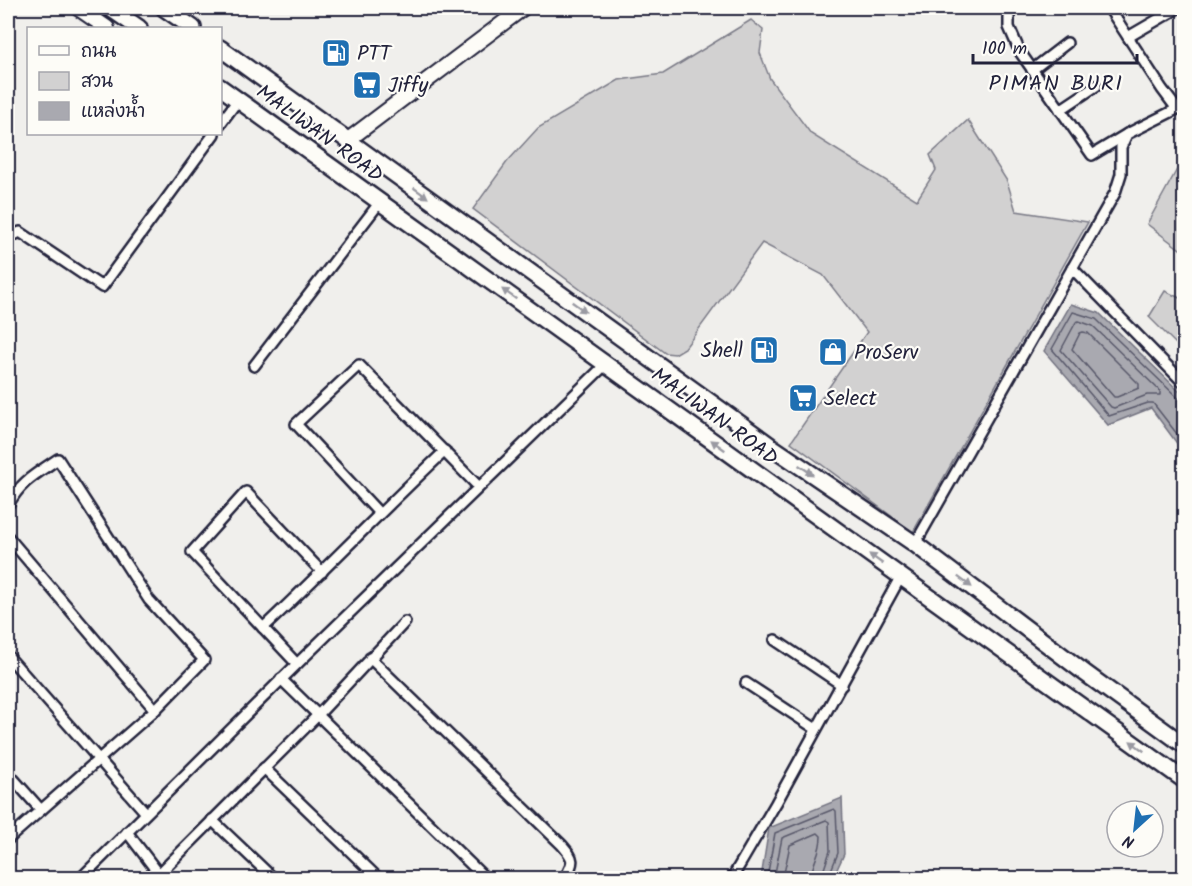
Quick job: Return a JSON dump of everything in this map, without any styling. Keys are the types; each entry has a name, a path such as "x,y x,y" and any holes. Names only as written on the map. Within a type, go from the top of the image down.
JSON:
{"main road":[{"path":"110,8 138,27"},
{"path":"170,10 193,27"},
{"path":"222,49 775,449 915,544 1085,673 1185,745"},
{"name":"MALIWAN ROAD","path":"222,88 1185,780"}],"street":[{"path":"78,8 106,27"},
{"path":"348,140 524,8"},
{"path":"1009,8 1009,27 1014,40 1032,70 1092,155 1127,134 1181,111 1109,8"},
{"path":"1128,37 1178,8"},
{"path":"1032,70 1067,43"},
{"path":"1060,110 1096,86"},
{"path":"222,121 238,100"},
{"path":"915,544 1115,193 1121,174 1121,147 1127,134"},
{"path":"8,238 20,232 102,286 213,135"},
{"path":"254,366 380,202"},
{"path":"1072,268 1185,383"},
{"path":"379,513 296,424 359,364 478,486"},
{"path":"81,879 281,679 606,364"},
{"path":"263,628 445,451"},
{"path":"8,505 16,489 58,459 149,600 204,660 156,710 8,839"},
{"path":"297,664 192,552 246,492 322,572"},
{"path":"8,537 156,710"},
{"path":"732,879 901,576"},
{"path":"127,832 159,877 212,820 318,715 405,622"},
{"path":"775,640 842,685"},
{"path":"8,656 146,813"},
{"path":"370,658 572,856 573,863 565,879"},
{"path":"281,679 485,879"},
{"path":"746,683 816,729"},
{"path":"264,768 378,879"},
{"path":"8,773 41,810"},
{"path":"212,820 273,879"}],"green space":[{"path":"751,20 763,30 760,53 770,79 811,134 917,200 936,170 930,155 968,120 1007,181 1016,211 1088,222 913,532 791,442 867,332 823,275 762,243 685,348 675,354 665,353 473,209 507,162 538,128 619,80 663,74"},
{"path":"1180,164 1184,166 1184,252 1147,224"},
{"path":"1165,291 1184,300 1184,352 1149,317"}],"water":[{"path":"1071,304 1099,313 1184,396 1184,453 1151,408 1108,425 1044,351"},
{"path":"842,798 844,854 833,878 761,878 769,828"}],"place":[{"name":"PTT","path":"336,53"},
{"name":"Jiffy","path":"367,85"},
{"name":"Shell","path":"764,350"},
{"name":"ProServ","path":"833,352"},
{"name":"Select","path":"803,398"}],"district":[{"name":"PIMAN BURI","path":"1056,82"}]}
